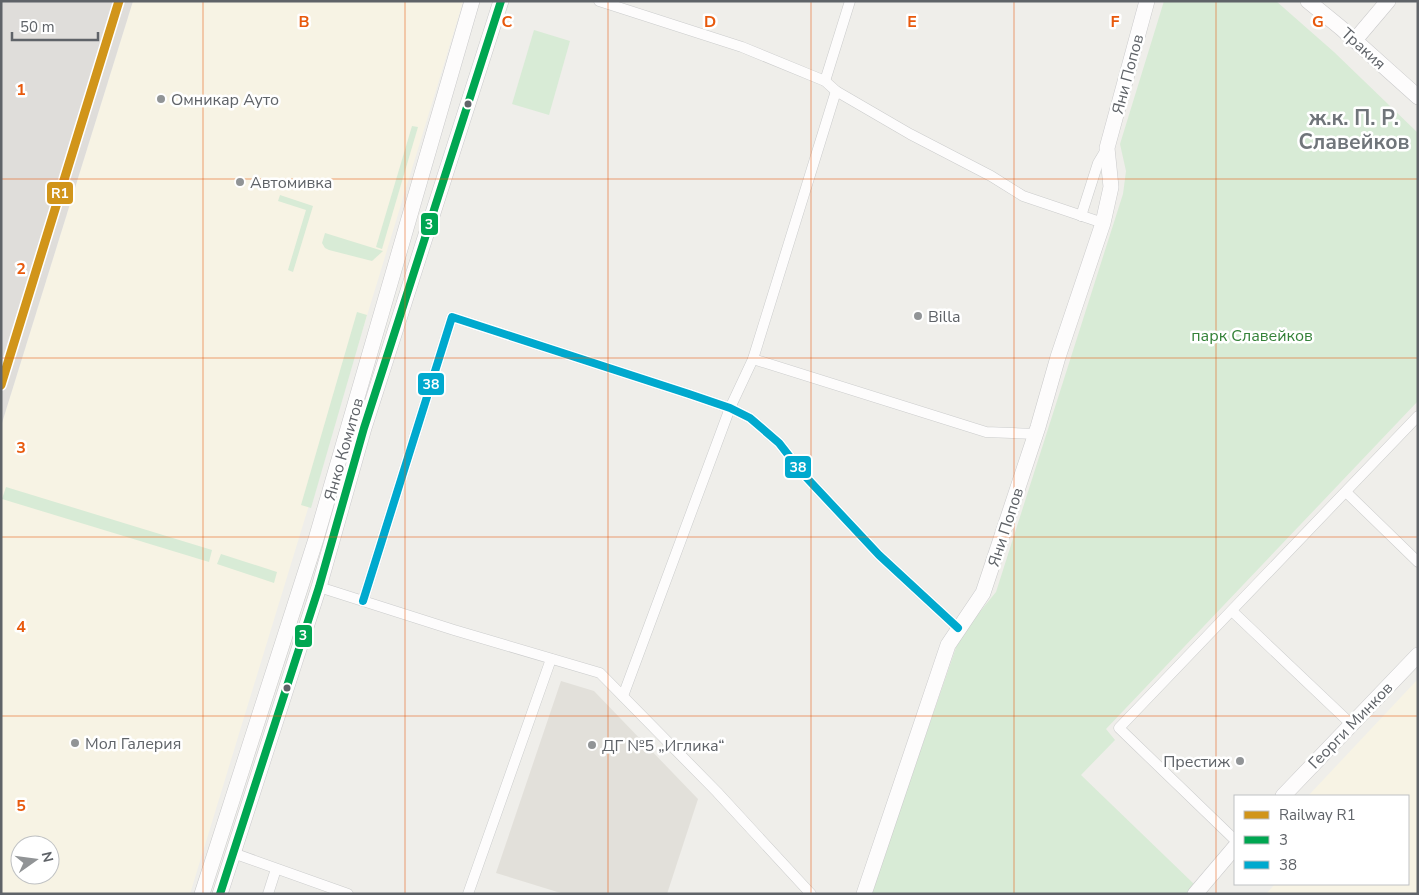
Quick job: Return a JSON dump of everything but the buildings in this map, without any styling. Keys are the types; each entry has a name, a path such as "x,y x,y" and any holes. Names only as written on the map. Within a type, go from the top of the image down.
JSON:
{"main road":[{"name":"Янко Комитов","path":"202,894 316,539 472,1"},
{"name":"Янко Комитов","path":"220,894 319,587 364,428 501,1"},
{"name":"Яни Попов","path":"864,894 948,645 983,593 1103,223 1111,187 1107,148 1147,1"},
{"name":"Тракия","path":"1308,1 1356,40 1418,97"},
{"path":"1356,40 1388,1"},
{"name":"Георги Минков","path":"1284,795 1418,655"},
{"path":"1195,894 1234,848"}],"street":[{"path":"599,1 742,47 825,81 836,90 910,134 991,176 1023,196 1103,223"},
{"path":"825,81 850,1"},
{"path":"623,696 730,408 753,359 836,90"},
{"name":"Яни Попов","path":"1081,216 1098,163 1107,148"},
{"path":"363,600 452,317 730,408 750,418 779,443 804,475 879,555 958,628"},
{"path":"753,359 986,432 1036,434"},
{"path":"1234,839 1119,728 1418,416"},
{"path":"1346,492 1418,562"},
{"path":"319,587 600,673 717,792 811,894"},
{"path":"1232,610 1351,724"},
{"path":"468,894 551,659"},
{"path":"233,853 348,894"},
{"path":"268,894 276,869"}],"shaded area":[{"path":"1,1 133,1 1,426"},
{"path":"133,1 463,2 190,894 1,894 1,426"},
{"path":"1418,679 1418,894 1266,894 1274,885 1409,885 1409,795 1309,795"},
{"name":"ДГ №5 „Иглика“","path":"561,681 594,691 698,799 667,894 564,894 496,873"}],"green space":[{"name":"парк Славейков","path":"1164,1 1276,1 1334,52 1418,133 1418,401 1106,729 1115,740 1081,775 1195,885 1187,894 871,894 960,636 996,592 1123,194 1126,171 1120,144"},
{"path":"534,30 570,41 549,115 512,104"},
{"path":"412,126 418,127 382,249 376,247"},
{"path":"280,195 313,206 293,272 288,270 306,210 278,201"},
{"path":"325,233 383,251 372,261 329,250 322,243"},
{"path":"357,312 367,315 311,508 301,505"},
{"path":"6,487 212,550 209,562 2,499"},
{"path":"221,554 277,572 274,583 217,564"}],"rail line":[{"name":"R1","path":"1,385 119,1"}],"transit line":[{"name":"3","path":"220,894 319,587 364,428 501,1"},
{"name":"38","path":"363,601 452,317 689,394 730,408 750,418 779,443 804,475 879,555 958,628"}],"place":[{"name":"Омникар Ауто","path":"161,99"},
{"name":"Автомивка","path":"240,182"},
{"name":"Billa","path":"918,316"},
{"name":"Мол Галерия","path":"75,743"},
{"name":"ДГ №5 „Иглика“","path":"592,745"},
{"name":"Престиж","path":"1240,761"}],"district":[{"name":"ж.к. П. Р. Славейков","path":"1354,130"}]}
